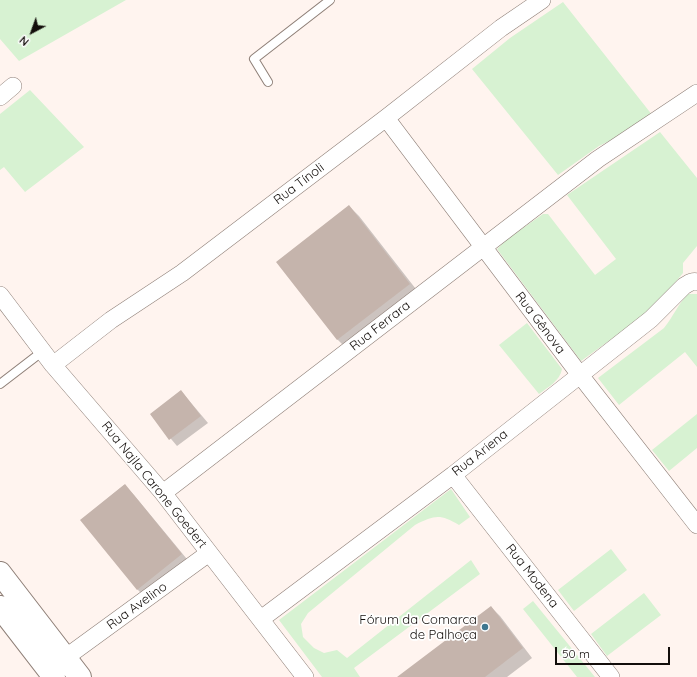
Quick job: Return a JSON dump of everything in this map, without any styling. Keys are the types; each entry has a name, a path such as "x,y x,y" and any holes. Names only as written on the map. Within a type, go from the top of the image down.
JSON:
{"main road":[{"path":"0,573 52,671"},
{"path":"0,607 52,671 80,677"}],"street":[{"name":"Rua Tínoli","path":"53,365 111,320 182,273 386,118 501,28 542,0"},
{"path":"0,96 13,86"},
{"name":"Rua Ferrara","path":"163,493 598,159 697,93"},
{"name":"Rua Gênova","path":"386,118 482,247 697,525"},
{"name":"Rua Ariena","path":"261,619 453,475 650,319 684,286 696,281"},
{"name":"Rua Najla Carone Goedert","path":"0,295 53,365 163,493 305,677"},
{"name":"Rua Modena","path":"453,475 612,677"},
{"name":"Rua Avelino","path":"52,671 209,553"}],"lane":[{"path":"268,82 254,59 330,0"},
{"path":"0,384 43,351"}],"green space":[{"path":"0,0 126,0 19,61 0,39"},
{"path":"563,2 653,116 630,131 599,146 558,175 472,69 510,38"},
{"path":"30,90 84,147 25,192 4,167 0,170 0,114"},
{"path":"660,132 697,178 697,246 683,263 683,273 653,309 581,361 497,249 506,240 543,214 548,214 595,275 616,259 567,195"},
{"path":"688,294 697,294 697,367 685,352 619,405 598,378 664,328"},
{"path":"527,323 562,369 559,377 539,394 499,345"},
{"path":"697,414 697,448 669,471 652,450"},
{"path":"451,489 470,517 459,525 447,519 437,517 415,525 308,613 301,624 303,637 314,648 324,653 337,650 347,658 471,560 480,574 354,668 360,677 322,677 279,620"},
{"path":"611,549 627,570 574,611 558,590"},
{"path":"644,593 661,615 607,656 591,634"},
{"path":"533,601 595,677 577,677 523,609"}],"building":[{"path":"349,205 410,284 337,340 276,262"},
{"path":"181,390 201,416 169,440 150,414"},
{"path":"125,484 182,554 137,590 80,520"},
{"name":"Fórum da Comarca de Palhoça","path":"491,606 523,648 485,677 397,677"}],"place":[{"name":"Fórum da Comarca de Palhoça","path":"485,627"}]}
